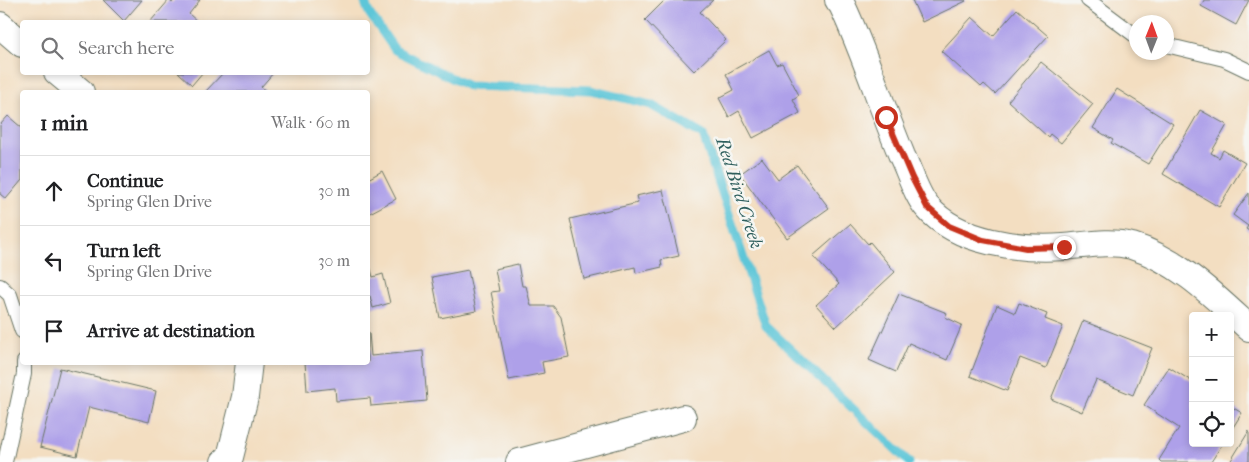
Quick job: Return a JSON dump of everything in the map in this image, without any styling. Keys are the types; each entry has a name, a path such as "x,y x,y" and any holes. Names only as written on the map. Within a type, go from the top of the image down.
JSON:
{"street":[{"path":"838,0 861,45 886,117 912,178 927,207 949,226 983,240 1026,248 1064,247 1105,242 1131,246 1156,256 1186,273 1249,328"},
{"path":"0,25 20,42"},
{"path":"61,75 80,90"},
{"path":"232,460 245,397 249,365"},
{"path":"519,462 683,418"}],"lane":[{"path":"1088,0 1129,31"},
{"path":"1174,48 1224,59 1249,70"},
{"path":"0,286 10,296 20,325"},
{"path":"5,462 24,374 24,365"}],"building":[{"path":"103,0 142,0 123,20"},
{"path":"169,0 172,3 174,0 200,0 189,14 196,20 152,20"},
{"path":"665,0 713,0 700,12 726,40 694,71 645,20"},
{"path":"912,0 965,0 966,1 922,22"},
{"path":"1204,0 1249,0 1236,25 1201,6"},
{"path":"1017,9 1048,36 995,94 984,84 981,87 941,51 972,17 993,36"},
{"path":"769,50 777,65 782,63 799,95 793,99 800,113 753,138 739,111 729,117 719,98 734,90 726,74"},
{"path":"1041,62 1093,104 1061,143 1050,134 1048,137 1008,101"},
{"path":"181,75 200,75 192,85"},
{"path":"221,75 271,75 261,87 265,90 207,90"},
{"path":"1117,89 1173,124 1148,164 1111,143 1113,140 1093,128"},
{"path":"1200,110 1227,125 1211,153 1219,158 1223,150 1245,163 1219,207 1163,174"},
{"path":"8,116 20,126 20,182 6,199 0,194 0,125"},
{"path":"762,158 778,179 797,165 829,208 787,238 740,174"},
{"path":"382,171 396,199 370,213 370,178"},
{"path":"663,190 679,256 661,260 662,267 636,273 635,267 584,279 570,219 638,203 636,196"},
{"path":"1249,193 1249,231 1246,229 1248,226 1233,215"},
{"path":"850,224 868,244 870,242 895,272 836,327 816,305 839,284 813,256"},
{"path":"518,264 522,286 526,286 531,306 553,306 561,317 569,357 542,362 544,373 509,380 491,292 499,291 495,269"},
{"path":"370,266 373,277 383,274 390,303 373,308 370,296"},
{"path":"468,270 476,311 440,318 432,277"},
{"path":"899,294 947,313 945,317 962,325 947,360 909,343 896,372 869,360"},
{"path":"1019,303 1047,314 1045,319 1063,326 1046,368 1020,358 1007,391 970,376 997,305 1015,313"},
{"path":"1083,321 1152,348 1133,395 1096,380 1082,412 1051,399"},
{"path":"370,344 371,356 423,351 427,401 371,406 370,398 336,401 335,388 307,391 305,365 370,365"},
{"path":"1169,367 1189,380 1189,447 1220,447 1211,462 1161,462 1159,460 1179,428 1144,405"},
{"path":"60,368 156,391 149,422 89,407 77,456 40,447"},
{"path":"1234,408 1242,413 1234,426"},
{"path":"1249,431 1249,462 1230,462"}],"waterway":[{"name":"Red Bird Creek","path":"364,0 369,13 395,50 468,86 591,90 651,105 703,135 766,326 909,462"}],"route":[{"path":"886,117 912,178 927,207 949,226 983,240 1026,248 1064,247"}]}
